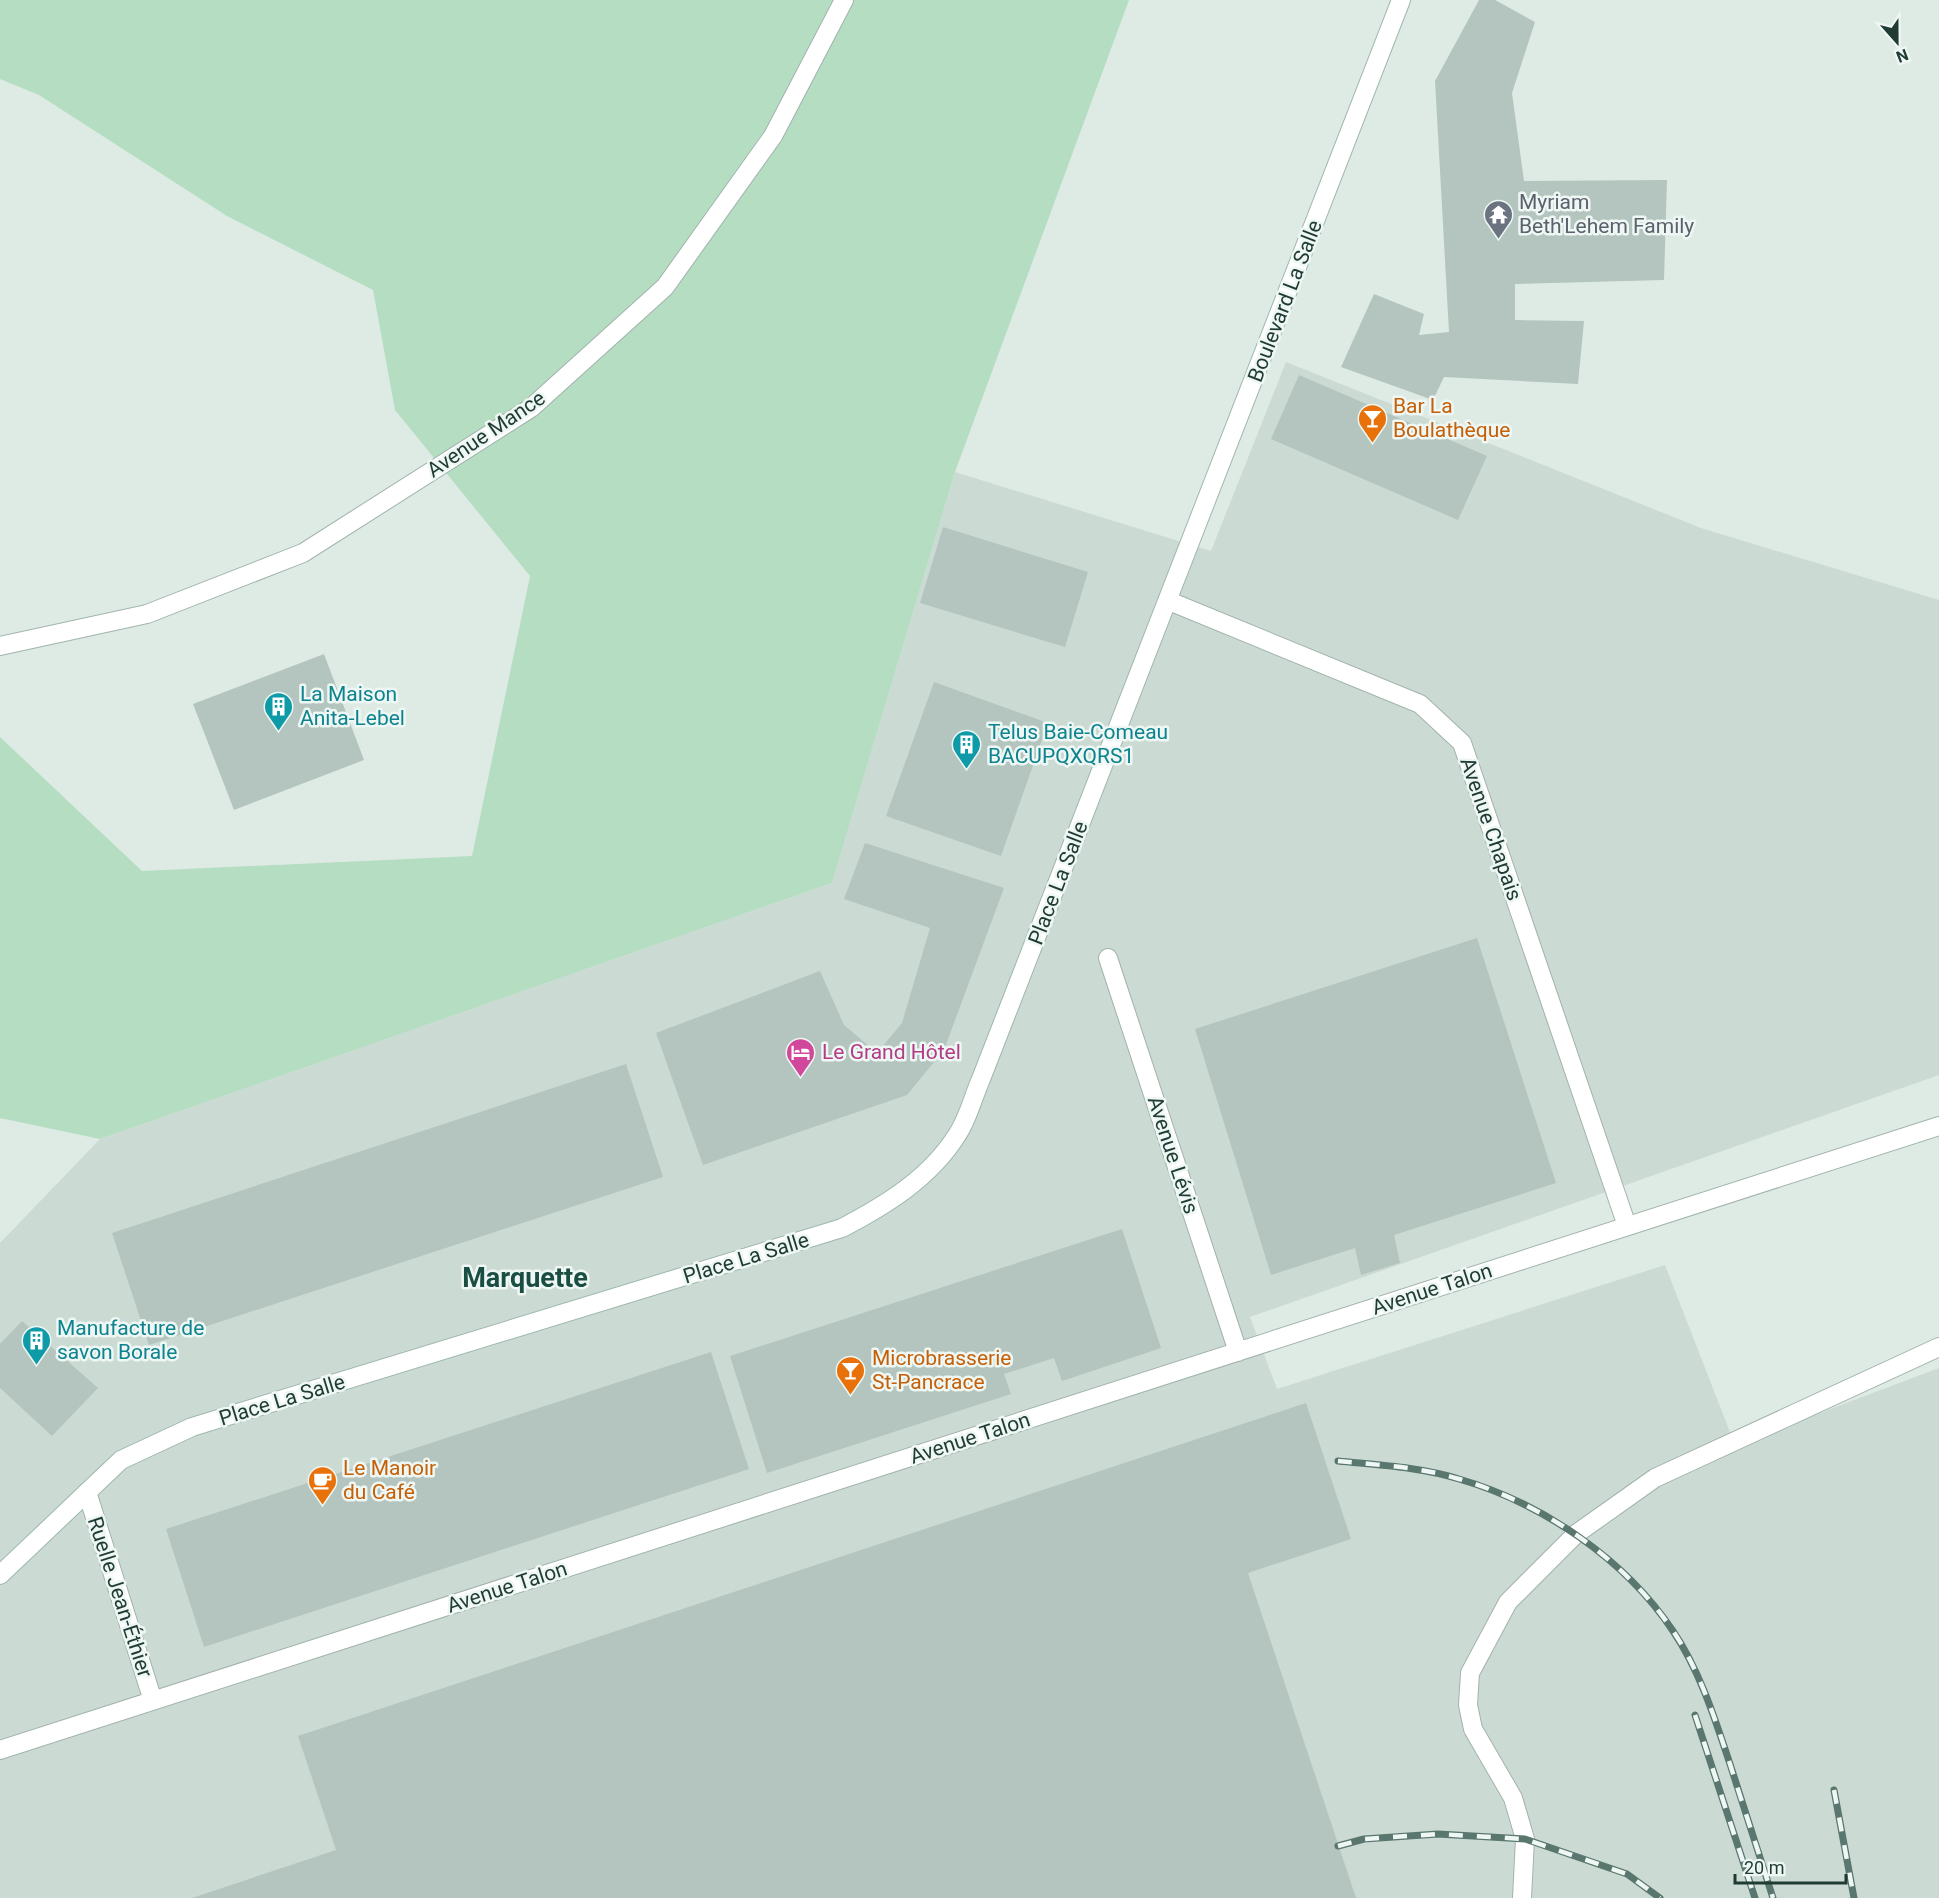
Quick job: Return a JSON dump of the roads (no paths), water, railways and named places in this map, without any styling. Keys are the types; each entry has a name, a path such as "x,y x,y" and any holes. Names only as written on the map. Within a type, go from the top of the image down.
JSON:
{"street":[{"name":"Avenue Mance","path":"0,646 147,614 303,553 531,408 665,287 773,136 844,0"},
{"name":"Boulevard La Salle","path":"1169,601 1401,0"},
{"name":"Avenue Chapais","path":"1169,601 1420,704 1462,743 1627,1226"},
{"name":"Place La Salle","path":"0,1575 121,1460 192,1427 842,1228 889,1203 920,1178 957,1135 1169,601"},
{"name":"Avenue Lévis","path":"1108,958 1238,1352"},
{"name":"Avenue Talon","path":"0,1750 1939,1126"},
{"path":"1522,1898 1525,1839 1513,1798 1473,1729 1468,1705 1470,1673 1508,1602 1576,1534 1655,1478 1939,1347"},
{"name":"Ruelle Jean-Éthier","path":"87,1492 153,1701"}],"railway":[{"path":"1338,1461 1430,1472 1490,1489 1551,1519 1579,1537 1631,1580 1673,1631 1699,1679 1719,1730 1773,1898"},
{"path":"1695,1715 1755,1898"},
{"path":"1834,1790 1854,1898"},
{"path":"1338,1846 1364,1839 1438,1834 1525,1839 1627,1874 1660,1898"}],"place":[{"name":"Myriam Beth'Lehem Family","path":"1498,240"},
{"name":"Bar La Boulathèque","path":"1372,444"},
{"name":"La Maison Anita-Lebel","path":"279,732"},
{"name":"Telus Baie-Comeau BACUPQXQRS1","path":"967,770"},
{"name":"Le Grand Hôtel","path":"801,1078"},
{"name":"Manufacture de savon Borale","path":"36,1366"},
{"name":"Microbrasserie St-Pancrace","path":"851,1396"},
{"name":"Le Manoir du Café","path":"322,1506"}],"district":[{"name":"Marquette","path":"525,1278"}]}
